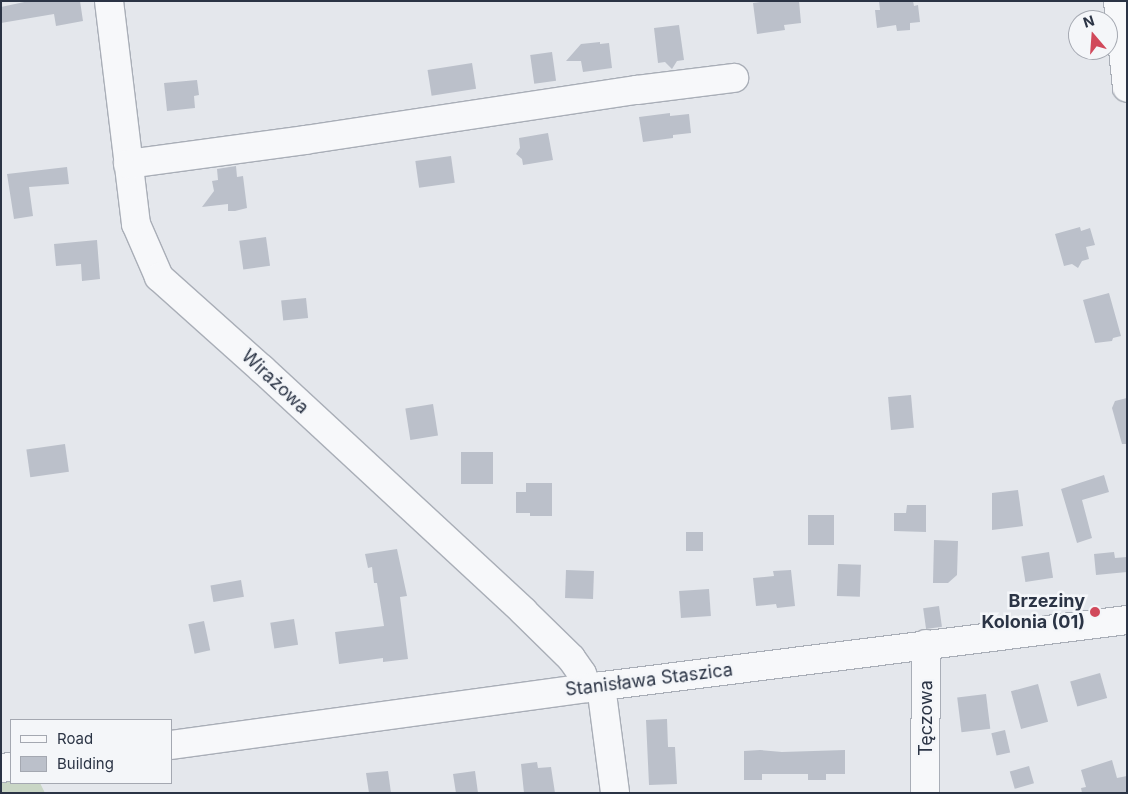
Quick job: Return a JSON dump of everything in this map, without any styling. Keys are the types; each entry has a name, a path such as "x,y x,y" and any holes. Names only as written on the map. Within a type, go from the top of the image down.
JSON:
{"street":[{"name":"Wirażowa","path":"109,1 136,224 159,277 262,369 523,611 571,658 594,687 615,793"},
{"path":"1118,1 1125,77"},
{"path":"128,164 305,140 628,91 734,78"},
{"name":"Stanisława Staszica","path":"172,745 594,687 1127,620"},
{"name":"Tęczowa","path":"925,793 926,644"}],"green space":[{"path":"10,772 10,784 40,784 45,793 1,793 1,773"}],"building":[{"path":"29,1 80,1 83,21 56,26 54,14 1,23 1,7"},
{"path":"799,1 801,23 784,25 785,30 757,34 753,3"},
{"path":"879,1 913,1 914,6 918,5 920,22 910,23 910,30 897,31 896,25 877,28 875,10 880,10"},
{"path":"679,25 684,60 677,61 672,69 665,62 658,63 654,28"},
{"path":"600,42 600,44 609,43 612,68 583,72 581,61 566,61 581,44"},
{"path":"552,52 556,81 534,84 530,55"},
{"path":"472,63 476,89 432,96 428,70"},
{"path":"197,80 199,95 194,96 195,108 167,111 164,83"},
{"path":"670,113 670,116 689,114 691,133 673,135 673,138 643,142 639,117"},
{"path":"548,133 553,160 523,165 522,159 516,154 520,148 519,138"},
{"path":"451,156 455,183 419,188 415,161"},
{"path":"236,166 237,177 243,176 247,208 228,211 228,204 202,207 214,191 212,181 218,180 217,169"},
{"path":"67,167 69,184 29,187 33,216 14,219 7,174"},
{"path":"1080,227 1081,231 1090,228 1095,245 1086,247 1089,259 1082,261 1078,268 1072,264 1064,266 1055,234"},
{"path":"266,237 270,266 243,269 239,241"},
{"path":"97,240 100,279 82,281 81,264 56,266 54,244"},
{"path":"1109,293 1121,336 1113,338 1112,341 1095,343 1083,300"},
{"path":"306,298 308,318 283,321 281,301"},
{"path":"911,395 914,428 891,430 888,397"},
{"path":"1127,398 1127,444 1122,444 1112,408 1115,401"},
{"path":"433,404 438,436 410,440 405,408"},
{"path":"65,444 69,472 30,477 26,449"},
{"path":"461,452 493,452 493,484 461,484"},
{"path":"1104,475 1109,492 1082,500 1092,538 1077,543 1061,489"},
{"path":"526,483 552,483 552,516 530,516 530,513 516,513 516,492 526,492"},
{"path":"1018,490 1023,526 992,530 992,493"},
{"path":"907,505 926,505 926,532 894,531 894,513 906,513"},
{"path":"808,515 834,515 834,545 808,545"},
{"path":"686,532 703,532 703,551 686,551"},
{"path":"934,540 958,541 957,575 948,583 933,583"},
{"path":"397,549 407,596 400,597 408,659 383,662 383,658 339,664 335,632 384,626 377,583 374,583 372,567 368,568 365,554"},
{"path":"1049,552 1053,578 1025,582 1021,556"},
{"path":"1114,552 1115,558 1127,557 1127,572 1096,575 1094,554"},
{"path":"838,564 861,565 860,597 837,596"},
{"path":"566,570 594,571 593,599 565,598"},
{"path":"791,570 795,606 777,608 776,604 756,606 753,578 774,576 773,571"},
{"path":"241,580 244,597 213,602 210,585"},
{"path":"709,589 711,616 681,618 679,591"},
{"path":"939,606 942,627 926,629 923,608"},
{"path":"294,619 298,645 274,648 270,623"},
{"path":"204,621 210,650 195,654 188,624"},
{"path":"1100,673 1107,698 1077,707 1070,682"},
{"path":"1038,684 1048,722 1021,729 1011,691"},
{"path":"986,694 990,729 961,732 957,698"},
{"path":"667,719 668,747 675,747 677,784 649,785 646,720"},
{"path":"1005,730 1010,752 997,756 991,733"},
{"path":"845,750 845,774 826,774 826,780 808,780 808,774 762,774 762,780 744,780 744,751 782,752"},
{"path":"1112,760 1117,778 1127,776 1127,793 1082,793 1081,788 1086,787 1081,770"},
{"path":"537,762 538,768 551,767 555,793 524,793 521,764"},
{"path":"1029,766 1034,783 1015,789 1010,772"},
{"path":"388,771 391,793 369,793 366,773"},
{"path":"475,771 478,793 456,793 453,774"}],"place":[{"name":"Brzeziny Kolonia (01)","path":"1095,612"}]}
